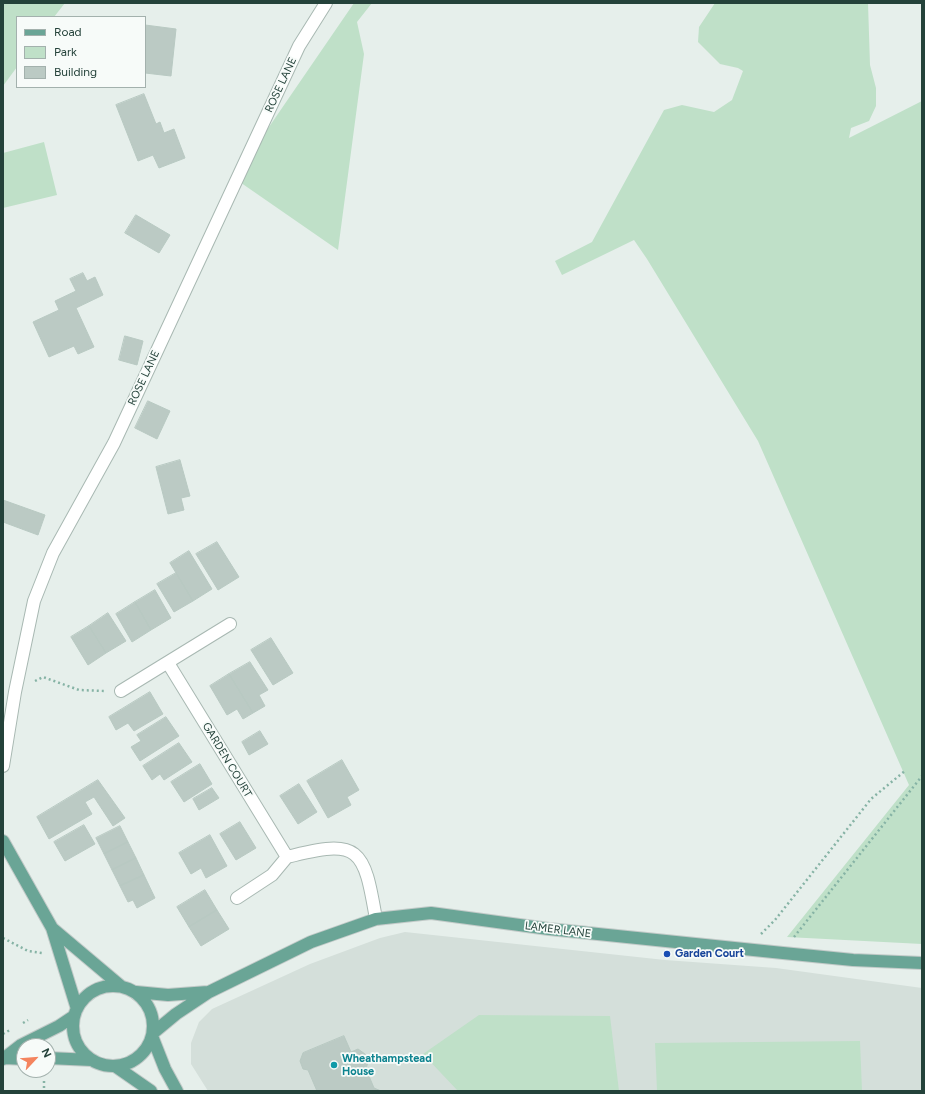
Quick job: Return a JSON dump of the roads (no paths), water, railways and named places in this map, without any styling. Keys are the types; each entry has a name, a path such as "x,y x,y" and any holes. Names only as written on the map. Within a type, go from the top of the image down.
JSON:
{"main road":[{"path":"3,841 52,928 61,955 75,1012 74,1032 77,1043 92,1060"},
{"name":"LAMER LANE","path":"152,1035 176,1014 209,992 311,942 376,919 431,913 549,929 783,953 853,960 922,963"},
{"path":"52,928 122,986 136,992 150,1009 153,1020 152,1035 147,1048 128,1064 115,1066 103,1065 92,1060 56,1058"},
{"path":"4,1058 21,1045 75,1012 84,998 96,990 109,986 122,986"},
{"name":"LAMER LANE","path":"136,992 168,995 209,992"},
{"path":"152,1035 165,1069 177,1091"},
{"path":"4,1058 16,1059"},
{"path":"115,1066 151,1091"}],"street":[{"name":"ROSE LANE","path":"3,766 15,692 34,601 53,553 114,443 300,46 326,3"},
{"path":"121,691 230,624"},
{"name":"GARDEN COURT","path":"168,663 287,857"},
{"path":"237,898 272,874 287,857 321,848 336,848 349,850 365,867 376,919"}],"place":[{"name":"Garden Court","path":"667,954"},
{"name":"Wheathampstead House","path":"334,1065"}]}
